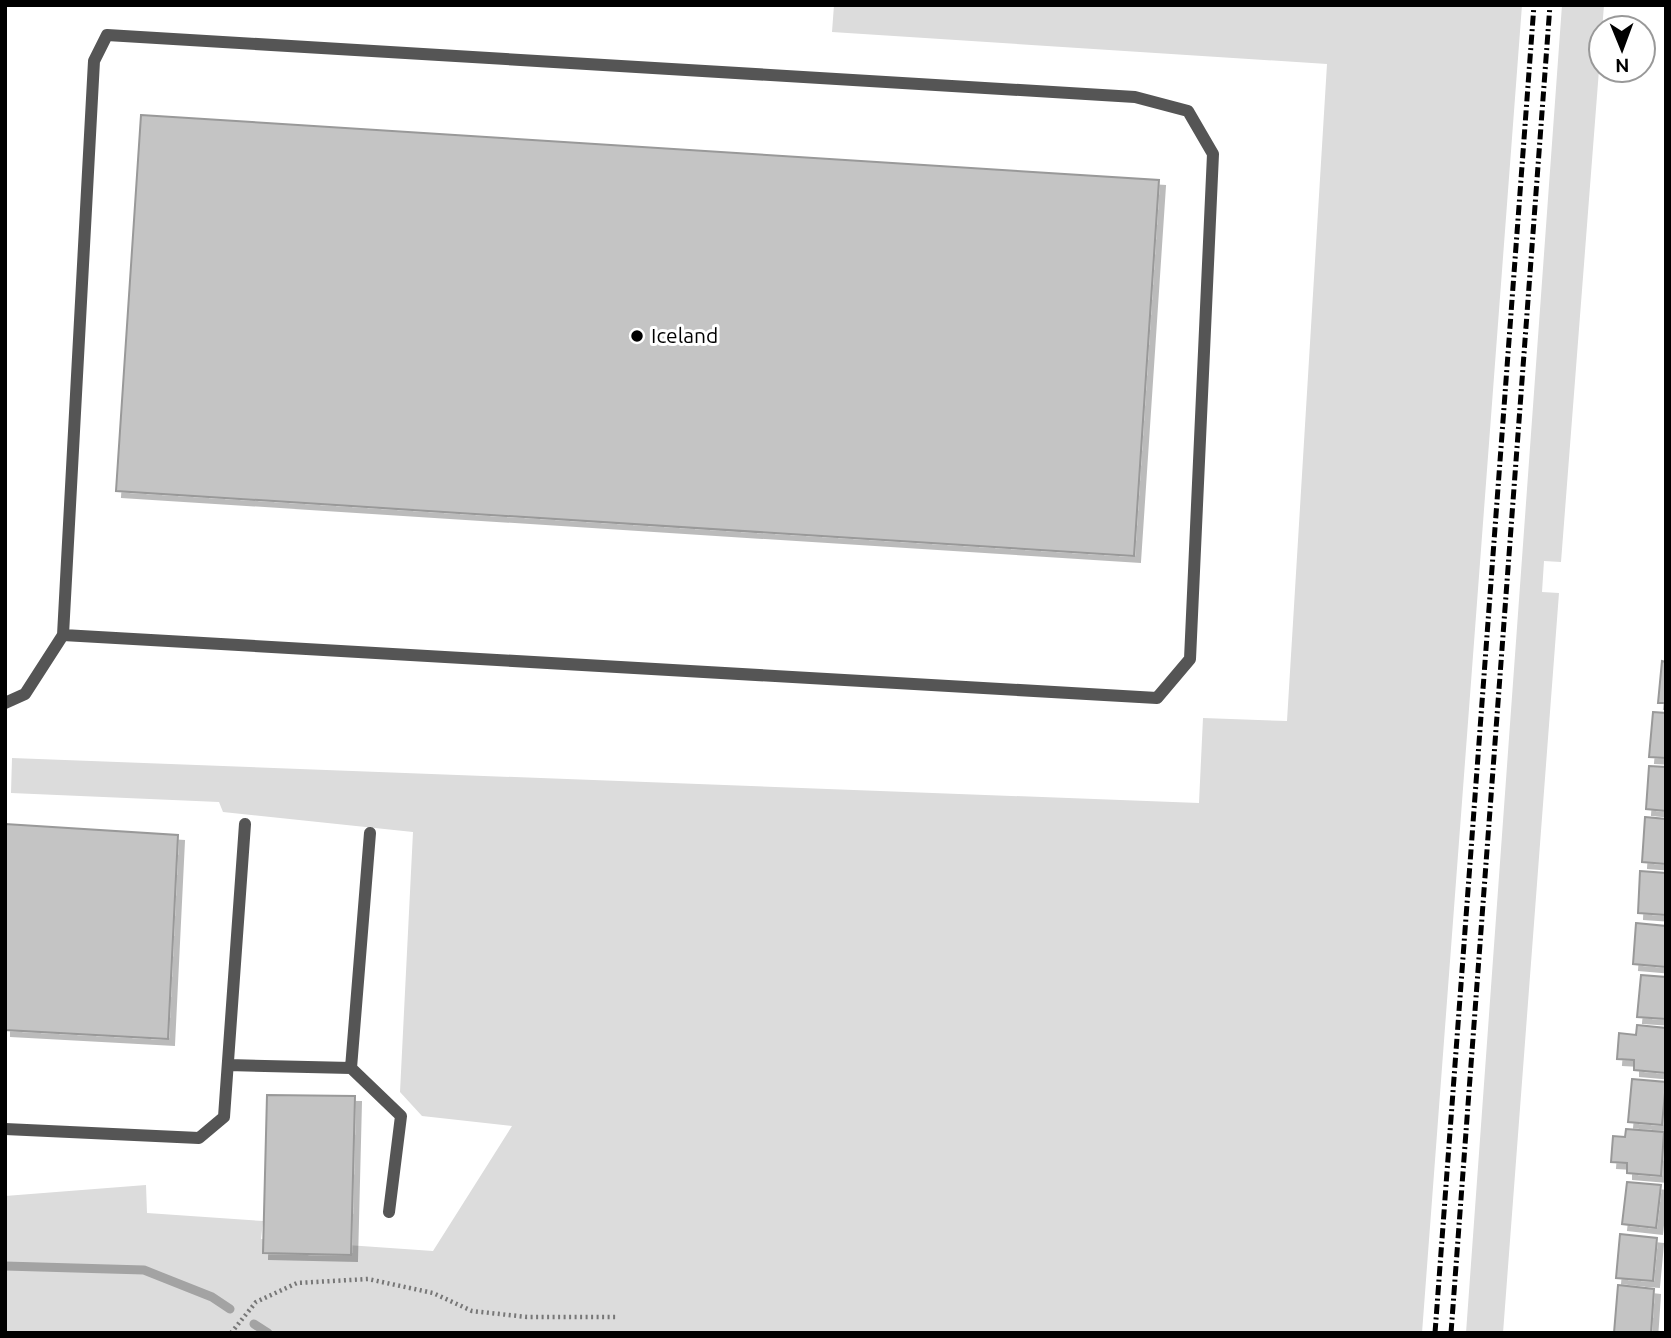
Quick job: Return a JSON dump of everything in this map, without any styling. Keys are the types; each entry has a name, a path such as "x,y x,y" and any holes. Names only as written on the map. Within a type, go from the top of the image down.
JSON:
{"lane":[{"path":"5,703 25,694 63,635 94,61 107,35 1135,97 1188,111 1213,154 1190,659 1157,698 63,635"},
{"path":"5,1129 199,1138 224,1117 245,824"},
{"path":"351,1068 370,833"},
{"path":"228,1065 351,1068 401,1116 389,1212"}],"path":[{"path":"231,1333 257,1302 297,1283 368,1279 433,1293 472,1311 527,1317 617,1317"}],"shaded area":[{"path":"834,5 1522,5 1422,1333 5,1333 5,1196 146,1185 147,1213 263,1221 261,1239 433,1251 512,1126 422,1116 400,1092 413,832 223,812 219,802 11,793 12,758 1199,803 1203,718 1287,721 1327,64 832,32"},
{"path":"1562,5 1604,5 1603,14 1587,14 1587,84 1598,84 1561,562 1544,561 1542,592 1559,593 1503,1333 1466,1333"}],"building":[{"name":"Iceland","path":"141,115 1159,180 1134,556 116,491"},
{"path":"1662,661 1666,662 1666,703 1658,703"},
{"path":"1653,712 1666,713 1666,758 1649,757"},
{"path":"1649,766 1666,767 1666,811 1646,809"},
{"path":"1645,817 1666,819 1666,864 1642,862"},
{"path":"5,824 178,835 168,1039 5,1030"},
{"path":"1640,871 1666,873 1666,915 1638,913"},
{"path":"1636,923 1666,926 1666,967 1633,964"},
{"path":"1641,975 1666,977 1666,1019 1637,1017"},
{"path":"1637,1025 1666,1028 1666,1073 1634,1070 1634,1060 1617,1059 1619,1033 1636,1035"},
{"path":"1632,1079 1666,1082 1662,1125 1628,1122"},
{"path":"267,1095 355,1096 351,1255 263,1253"},
{"path":"1626,1129 1664,1132 1661,1176 1627,1173 1627,1163 1611,1162 1613,1136 1625,1137"},
{"path":"1627,1182 1661,1185 1656,1228 1622,1224"},
{"path":"1620,1234 1657,1238 1653,1281 1616,1278"},
{"path":"1618,1285 1654,1289 1651,1333 1614,1333"}],"waterway":[{"path":"5,1266 144,1270 212,1297 230,1309"},
{"path":"254,1324 268,1333"}],"railway":[{"path":"1435,1333 1534,5"},
{"path":"1451,1333 1550,5"}],"place":[{"name":"Iceland","path":"637,336"}]}
